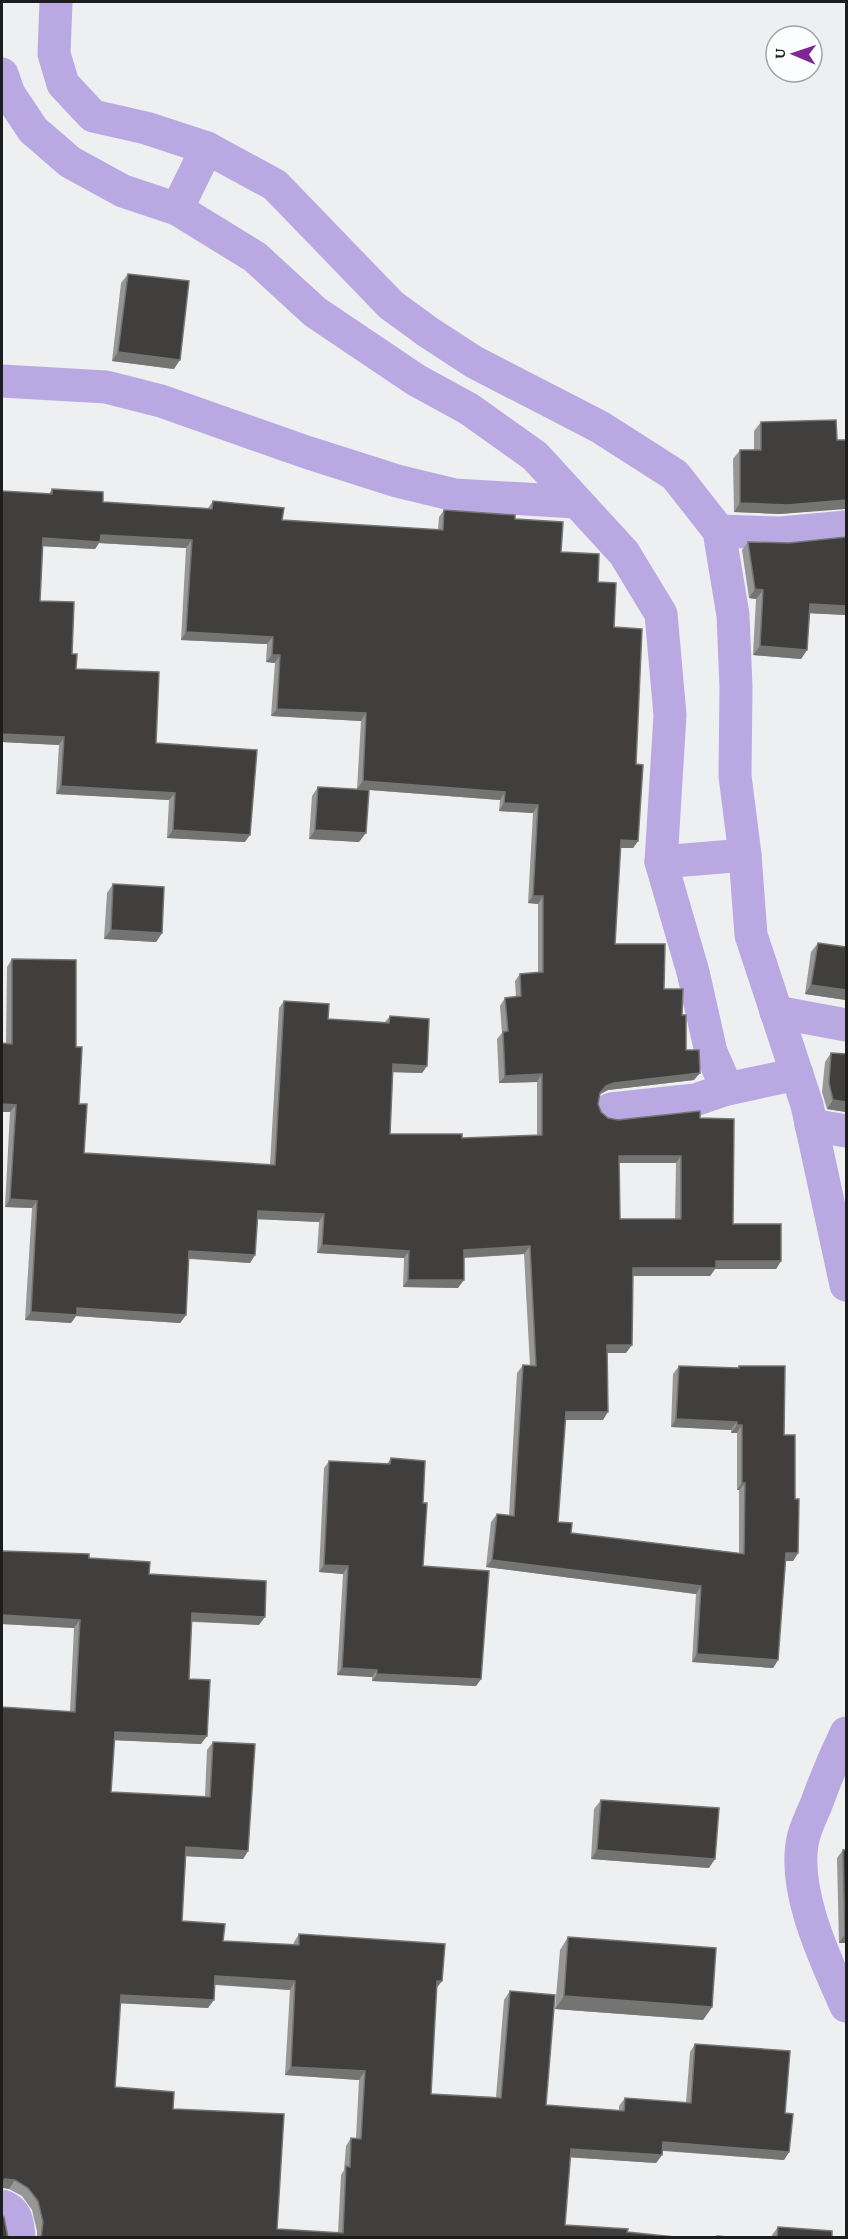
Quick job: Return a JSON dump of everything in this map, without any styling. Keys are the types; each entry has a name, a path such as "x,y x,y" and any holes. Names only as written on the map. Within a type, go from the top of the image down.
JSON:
{"street":[{"path":"56,2 54,54 63,84 93,116 146,128 207,148 274,185 391,305 474,362 600,427 675,474 719,531 733,615 736,687 735,776 745,855 751,934 797,1074 811,1125 846,1285"},
{"path":"2,74 9,94 33,130 70,162 123,191 177,209 255,257 315,312 416,380 469,409 535,456 624,553 661,614 670,715 661,862 693,972 711,1052 727,1089"},
{"path":"177,209 207,148"},
{"path":"2,381 106,387 160,401 397,481 455,495 576,502"},
{"path":"719,531 781,533 846,527"},
{"path":"661,862 745,855"},
{"path":"776,1012 846,1025"},
{"path":"611,1109 695,1100 727,1089 797,1074"},
{"path":"811,1125 846,1131"},
{"path":"846,1733 804,1836 801,1872 804,1893 827,1964 846,2006"},
{"path":"2,2206 8,2208 18,2220 19,2238"}],"building":[{"path":"128,274 189,281 180,360 118,352"},
{"path":"836,420 837,440 846,440 846,500 787,505 740,503 740,450 761,450 761,422"},
{"path":"52,489 103,492 103,502 212,509 213,501 284,508 282,520 443,530 444,510 515,515 515,519 563,522 561,552 599,554 598,582 616,583 614,627 642,629 636,764 643,765 638,841 621,840 615,944 665,944 664,989 683,989 682,1015 686,1015 686,1050 699,1050 700,1073 614,1083 606,1086 600,1093 598,1104 601,1112 608,1118 618,1120 700,1111 700,1118 734,1119 733,1224 781,1224 781,1261 716,1261 716,1268 633,1268 632,1345 607,1345 608,1412 566,1412 558,1522 572,1523 571,1533 744,1554 745,1483 742,1483 742,1425 737,1425 737,1422 676,1419 679,1366 739,1368 739,1366 785,1366 784,1435 795,1435 795,1499 799,1499 798,1553 786,1553 778,1660 697,1654 701,1586 492,1560 497,1514 514,1516 523,1365 536,1366 530,1246 464,1250 464,1280 408,1280 409,1251 322,1245 324,1214 258,1211 255,1255 189,1251 186,1315 77,1308 77,1315 31,1312 37,1201 10,1199 16,1105 2,1104 2,1043 12,1044 12,959 76,960 76,1047 82,1047 79,1104 87,1104 84,1153 275,1165 284,1001 329,1004 328,1019 389,1023 390,1016 429,1019 427,1066 393,1064 390,1134 462,1134 462,1138 542,1135 542,1074 505,1076 503,1032 508,1031 505,998 521,996 520,974 543,972 543,896 533,896 538,805 504,803 505,792 363,781 366,713 277,709 280,655 272,655 273,637 186,632 192,540 101,535 100,542 43,538 40,601 74,602 72,654 77,654 76,669 159,672 156,743 257,750 250,835 173,830 175,793 61,786 64,737 2,734 2,491 52,494","holes":["619,1156 681,1156 681,1219 620,1219"]},
{"path":"846,537 846,606 810,604 807,650 760,646 763,590 755,589 748,542 789,543"},
{"path":"318,787 369,790 366,833 315,830"},
{"path":"113,884 164,887 162,933 111,930"},
{"path":"818,943 846,947 846,990 811,985"},
{"path":"831,1053 846,1054 846,1102 833,1100 829,1083"},
{"path":"391,1458 425,1461 423,1503 427,1503 423,1566 489,1571 481,1679 377,1674 377,1670 342,1668 348,1566 324,1565 329,1461 390,1464"},
{"path":"2,1551 89,1554 89,1558 150,1562 149,1574 266,1581 265,1617 192,1613 189,1679 210,1680 207,1736 115,1732 111,1792 210,1797 213,1742 255,1744 248,1851 186,1847 182,1921 225,1924 223,1941 299,1945 299,1934 445,1944 442,1981 437,1981 431,2094 501,2098 510,1991 555,1995 546,2105 624,2111 625,2098 691,2103 695,2044 790,2051 785,2113 793,2114 789,2152 663,2142 662,2155 571,2149 565,2225 628,2229 627,2232 685,2238 41,2238 43,2222 38,2201 28,2188 15,2180 2,2181 2,1707 75,1712 80,1620 2,1615","holes":["215,1976 295,1981 291,2067 365,2071 361,2139 351,2138 350,2167 346,2166 343,2233 277,2229 284,2114 173,2109 174,2092 115,2087 121,1995 214,2000"]},
{"path":"601,1800 719,1808 715,1859 597,1850"},
{"path":"843,1850 846,1850 846,1934 845,1934"},
{"path":"568,1937 716,1948 712,2007 564,1996"},
{"path":"2,2215 4,2217 8,2238 2,2238"},
{"path":"778,2227 832,2231 832,2238 777,2238"}]}
